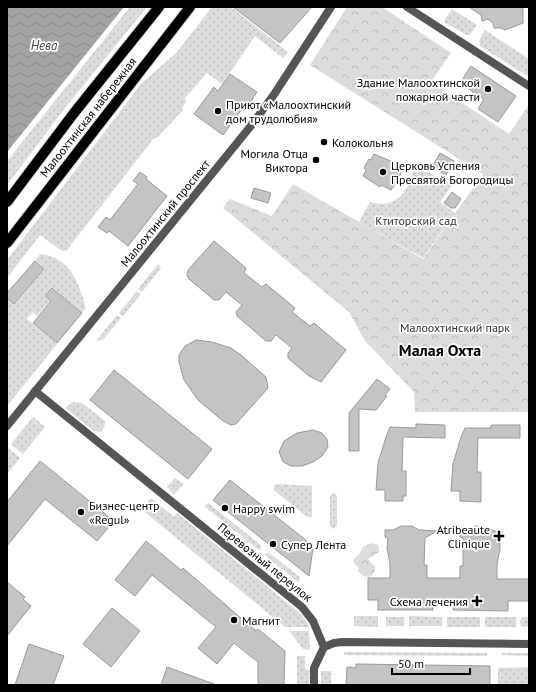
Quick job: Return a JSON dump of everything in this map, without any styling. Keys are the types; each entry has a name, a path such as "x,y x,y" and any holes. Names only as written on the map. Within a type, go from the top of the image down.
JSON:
{"main road":[{"name":"Малоохтинская набережная","path":"7,202 74,113 159,7"},
{"name":"Малоохтинская набережная","path":"7,243 190,7"}],"street":[{"name":"Малоохтинский проспект","path":"7,426 250,127 284,80 331,7"},
{"path":"407,7 529,86"},
{"name":"Перевозный переулок","path":"35,391 302,606 313,621 324,647"},
{"path":"314,685 314,668 324,647 334,642 529,644"}],"green space":[{"path":"130,7 147,7 65,108 7,185 7,161"},
{"path":"212,7 231,7 288,52 283,58 255,36 222,84 207,73 185,98 186,102 182,108 183,110 157,138 154,138 67,250 62,251 40,235 7,278 7,260 141,84 177,52"},
{"name":"Малоохтинский парк","path":"347,7 382,7 451,53 431,82 509,134 529,105 529,412 415,412 414,392 365,341 349,312 223,208 230,199 272,216 293,184 423,259 483,174 310,65"},
{"path":"452,9 477,25 469,36 445,23 445,19"},
{"path":"485,30 529,59 529,77 480,46 479,40"},
{"name":"Ктиторский сад","path":"414,165 452,185 440,202 455,213 423,258 359,222 370,202 380,204 388,203 401,196 406,190"},
{"path":"40,254 51,256 59,260 72,273 77,281 86,308 82,312 52,287 44,296 50,301 37,316 33,312 27,319 57,344 7,406 7,298 14,305 45,269 36,260"},
{"path":"158,264 161,268 142,292 138,289"},
{"path":"137,291 141,294 123,316 119,313"},
{"path":"117,315 121,318 103,340 96,341"},
{"path":"73,402 82,403 105,421 105,426 101,432 94,431 65,408"},
{"path":"33,417 45,427 23,454 11,444"},
{"path":"8,448 20,458 7,474 7,449"},
{"path":"175,478 184,484 174,494 167,487"},
{"path":"276,484 312,486 312,517 307,517 274,490 274,486"},
{"path":"334,493 337,496 337,526 333,529 330,526 330,496"},
{"path":"151,498 174,517 177,513 302,615 309,627 285,627 141,509"},
{"path":"208,503 261,545 260,551 204,506"},
{"path":"371,543 378,545 379,552 368,559 375,567 375,571 370,577 363,576 358,571 359,568 353,560 363,547"},
{"path":"268,552 300,577 299,583 265,555"},
{"path":"354,616 378,616 378,627 354,626"},
{"path":"409,616 442,617 442,626 409,626"},
{"path":"386,617 404,617 404,626 386,626"},
{"path":"447,617 480,617 480,627 447,627"},
{"path":"485,617 516,617 516,627 485,627"},
{"path":"523,617 527,617 529,618 529,626 523,627 520,624 520,620"},
{"path":"289,631 309,631 310,650 303,649"},
{"path":"344,652 487,653 487,656 344,655"},
{"path":"502,653 529,653 529,656 502,655"},
{"path":"297,656 305,656 305,669 310,670 309,685 297,685"},
{"path":"529,667 529,685 498,685 498,668"},
{"path":"321,671 331,671 331,685 321,685"}],"water":[{"name":"Нева","path":"7,7 124,7 7,152"}],"building":[{"path":"233,7 312,7 280,43"},
{"path":"469,7 523,7 523,23 505,30 501,28 494,28 493,23 488,19 482,21 481,15"},
{"name":"Здание Малоохтинской пожарной части","path":"471,66 516,96 498,122 478,109 484,99 460,83"},
{"name":"Приют «Малоохтинский дом трудолюбия»","path":"230,74 257,92 249,104 247,102 223,135 194,114 214,87 218,91"},
{"path":"440,153 454,161 446,175 432,167"},
{"name":"Церковь Успения Пресвятой Богородицы","path":"374,154 393,162 392,164 402,169 398,181 391,190 381,185 380,187 363,176 366,170 364,168 366,164 369,159 371,160"},
{"path":"140,172 147,177 146,179 167,196 128,246 109,231 107,233 98,227 106,217 110,220 138,184 133,181"},
{"path":"254,188 271,193 268,203 251,198"},
{"path":"452,192 461,199 455,208 451,208 444,203"},
{"path":"214,241 246,268 244,273 262,287 266,284 295,308 292,312 310,326 314,323 346,350 321,382 309,376 288,358 288,353 292,348 276,335 271,341 266,341 237,316 236,312 242,305 226,292 219,300 214,300 189,279 187,275 188,270"},
{"path":"35,261 44,269 14,304 7,298 7,293"},
{"path":"52,288 82,313 57,343 33,323 51,301 45,296"},
{"path":"196,340 212,342 231,348 266,377 268,388 236,424 231,425 223,421 198,400 184,380 179,362 179,355 185,346"},
{"path":"114,370 212,449 188,479 90,400"},
{"path":"377,379 390,389 385,395 387,396 376,410 359,409 359,451 349,451 349,413"},
{"path":"416,424 445,425 445,438 403,437 402,471 406,471 406,496 403,496 403,501 385,501 385,490 376,490 378,463 390,427 416,428"},
{"path":"491,425 520,425 520,438 478,438 477,472 481,472 481,502 460,501 460,491 451,491 453,464 461,437 465,428 491,428"},
{"path":"313,430 322,433 327,439 328,447 322,456 313,462 302,466 291,466 283,462 279,452 284,441 297,433"},
{"name":"Бизнес-центр «Regul»","path":"40,461 114,521 97,541 45,499 7,546 7,502"},
{"path":"230,480 307,541 305,543 313,549 309,576 213,500"},
{"path":"401,526 412,526 419,530 437,531 425,538 424,565 427,565 427,578 460,578 460,566 463,566 463,538 460,537 460,531 468,531 475,526 487,527 494,531 502,531 497,564 497,579 529,579 529,601 508,601 508,611 453,610 453,601 433,601 433,610 378,610 378,600 368,600 368,578 390,578 390,564 387,548 388,538 385,537 385,530 393,530"},
{"path":"146,541 181,570 183,568 256,631 258,629 285,651 284,685 258,685 258,662 234,643 217,664 198,648 216,627 152,575 135,596 115,580"},
{"path":"7,582 25,597 23,599 31,606 7,636"},
{"path":"112,608 140,631 111,667 83,644"},
{"path":"29,644 64,656 53,685 15,685"},
{"path":"356,664 490,666 490,685 346,685 347,667 356,668"},
{"path":"167,667 214,684 214,685 161,685"}],"place":[{"name":"Здание Малоохтинской пожарной части","path":"488,89"},
{"name":"Приют «Малоохтинский дом трудолюбия»","path":"218,111"},
{"name":"Колокольня","path":"324,142"},
{"name":"Могила Отца Виктора","path":"316,160"},
{"name":"Церковь Успения Пресвятой Богородицы","path":"383,172"},
{"name":"Happy swim","path":"225,508"},
{"name":"Бизнес-центр «Regul»","path":"81,512"},
{"name":"Atribeaute Clinique","path":"499,536"},
{"name":"Супер Лента","path":"273,544"},
{"name":"Схема лечения","path":"477,601"},
{"name":"Магнит","path":"234,620"}],"district":[{"name":"Малая Охта","path":"440,350"}]}
